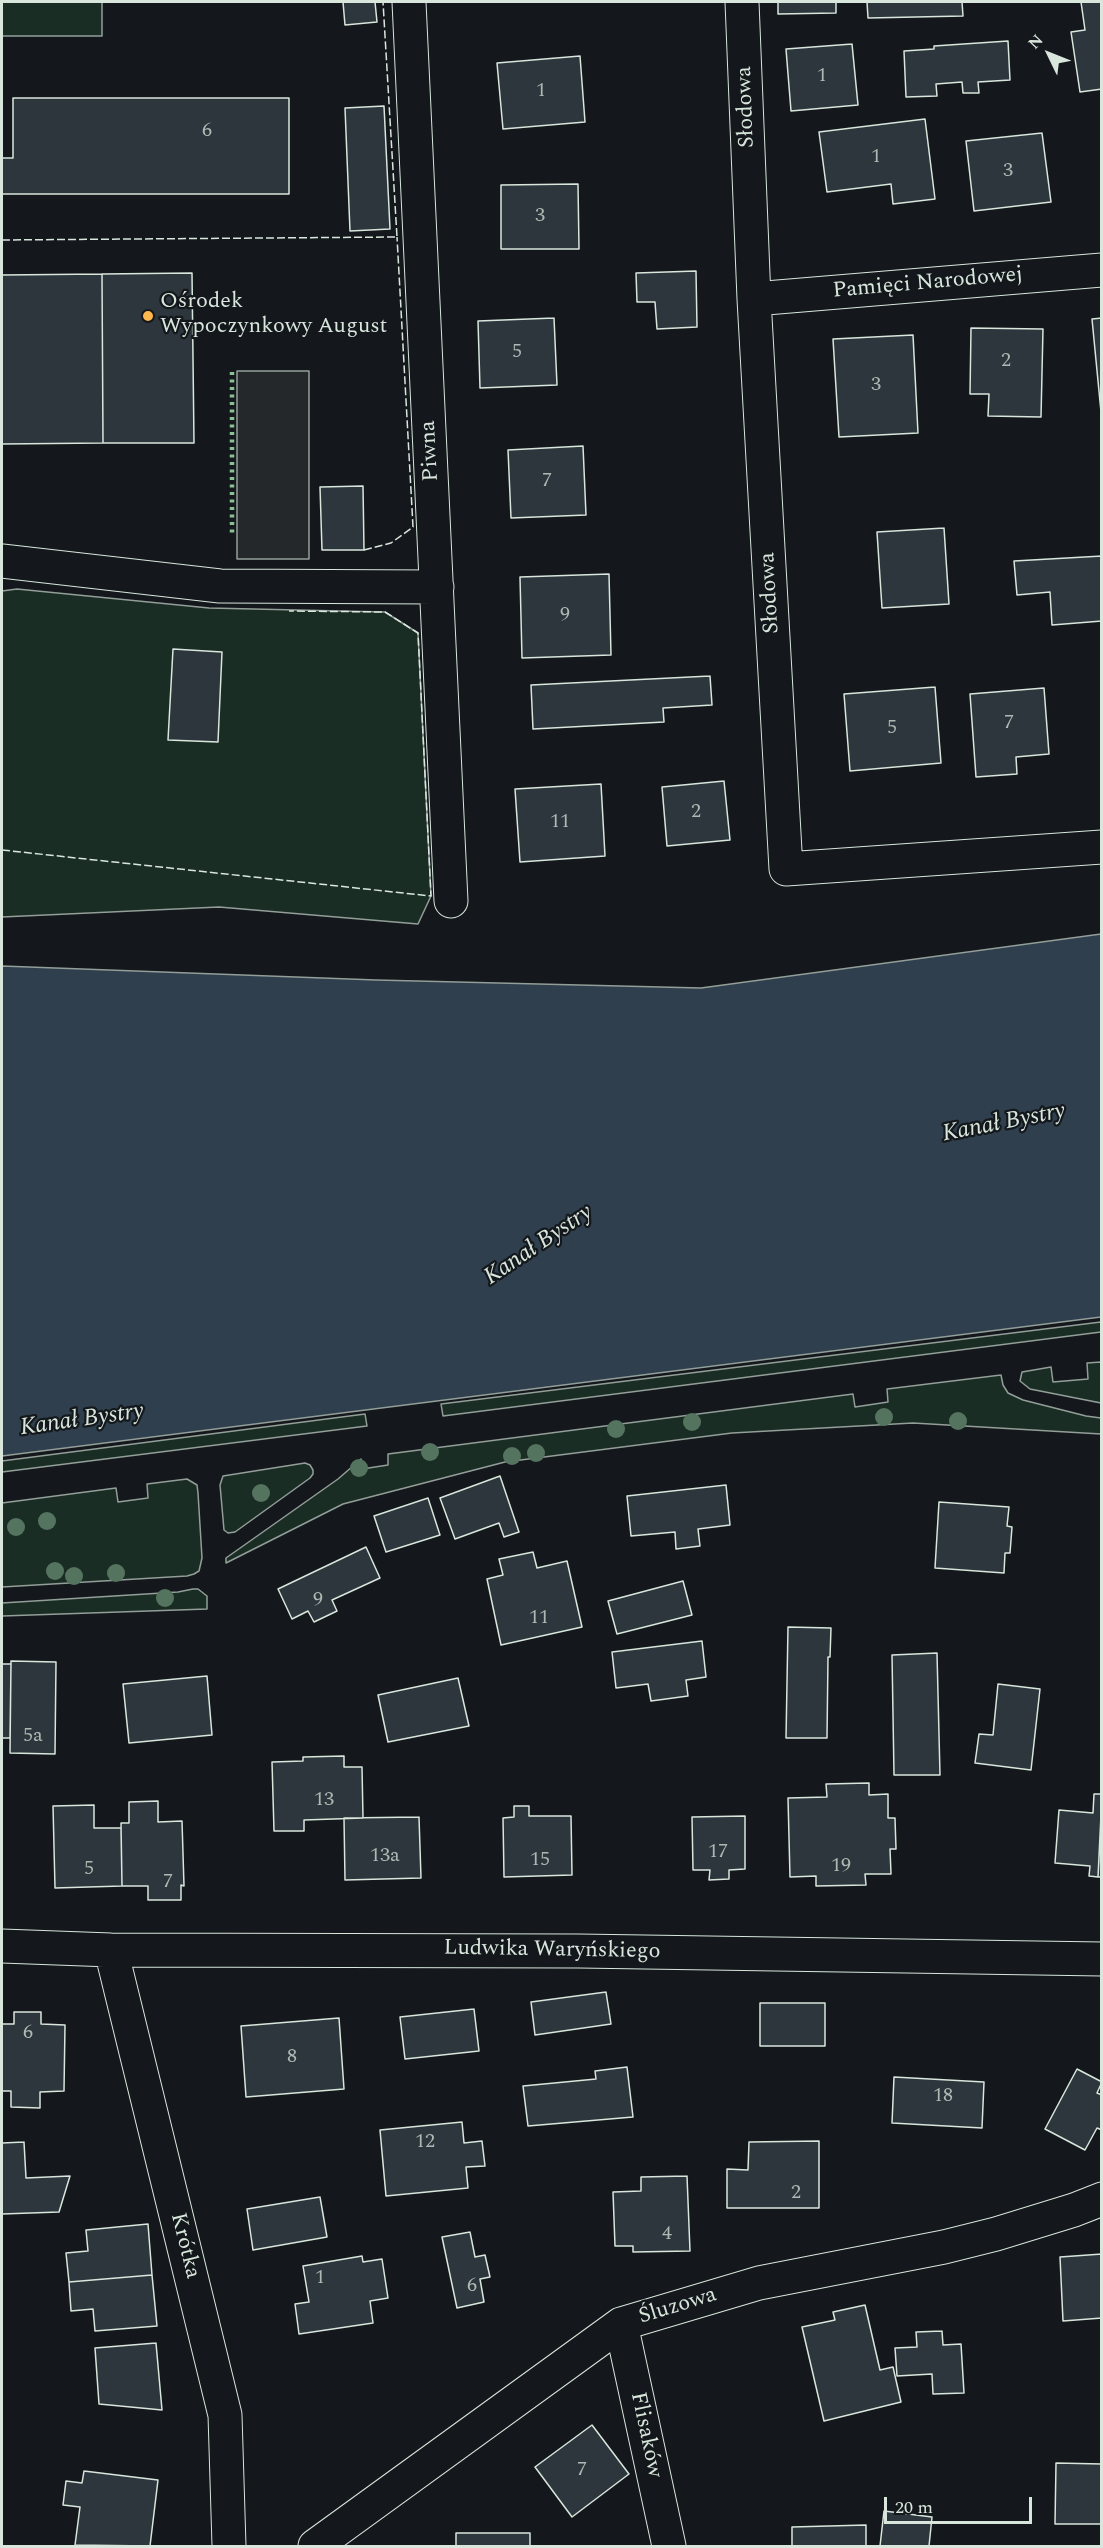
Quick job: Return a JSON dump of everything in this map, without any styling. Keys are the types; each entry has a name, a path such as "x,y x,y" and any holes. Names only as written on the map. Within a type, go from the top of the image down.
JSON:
{"street":[{"name":"Piwna","path":"409,2 451,901"},
{"name":"Słodowa","path":"742,2 754,299 786,869 1101,847"},
{"name":"Pamięci Narodowej","path":"754,299 1101,270"},
{"path":"2,561 220,586 437,587"},
{"name":"Ludwika Waryńskiego","path":"2,1946 111,1950 579,1951 1101,1959"},
{"name":"Krótka","path":"111,1950 225,2415 229,2547"},
{"name":"Śluzowa","path":"315,2547 621,2324 759,2283 944,2247 996,2234 1074,2210 1101,2199"},
{"name":"Flisaków","path":"621,2324 669,2547"}],"green space":[{"path":"2,2 102,2 102,36 2,36"},
{"path":"17,589 209,608 385,612 418,633 431,896 418,924 219,907 2,917 2,591"},
{"path":"1101,1322 1101,1332 443,1416 441,1404"},
{"path":"1101,1362 1101,1403 1030,1389 1020,1381 1022,1372 1051,1367 1053,1382 1088,1379 1087,1363"},
{"path":"1001,1375 1008,1393 1023,1400 1101,1418 1101,1434 913,1423 732,1433 505,1462 343,1504 226,1563 226,1558 338,1479 361,1459 362,1469 388,1465 388,1454 853,1394 855,1407 888,1402 887,1389"},
{"path":"365,1414 367,1426 2,1472 2,1461"},
{"path":"305,1463 313,1470 310,1478 235,1532 228,1533 224,1530 220,1485 223,1476"},
{"path":"187,1479 197,1485 198,1493 202,1558 199,1571 194,1574 2,1587 2,1503 116,1488 118,1502 148,1498 147,1484"},
{"path":"198,1589 207,1596 207,1609 2,1616 2,1603 178,1592"}],"shaded area":[{"path":"237,371 309,371 309,559 237,559"}],"water":[{"name":"Kanał Bystry","path":"1101,934 1101,1317 2,1456 2,966 376,980 701,988"}],"building":[{"path":"343,2 375,2 377,22 345,25"},
{"path":"778,2 836,2 836,13 778,14"},
{"path":"867,2 962,2 963,16 868,18"},
{"path":"1081,2 1102,2 1102,89 1080,92 1071,32 1085,30"},
{"path":"1008,41 1010,80 978,82 979,93 963,93 962,82 936,84 937,96 906,97 904,51 934,49 934,46"},
{"path":"852,44 858,105 791,111 786,49"},
{"path":"580,56 585,122 503,129 497,63"},
{"path":"13,98 289,98 289,194 2,194 2,158 13,158"},
{"path":"384,106 390,229 350,231 345,108"},
{"path":"925,119 935,199 893,204 891,184 827,192 819,132"},
{"path":"1042,133 1051,202 974,211 966,141"},
{"path":"578,184 579,249 501,249 501,185"},
{"path":"696,271 697,327 657,329 655,302 637,302 636,273"},
{"name":"Ośrodek Wypoczynkowy August","path":"192,273 194,443 103,443 102,274"},
{"path":"102,274 103,443 2,444 2,275"},
{"path":"554,318 557,385 480,388 478,321"},
{"path":"1102,318 1102,412 1101,412 1092,319"},
{"path":"971,328 1043,329 1041,417 988,416 989,394 970,394"},
{"path":"913,335 918,433 839,437 833,339"},
{"path":"583,446 586,515 511,518 508,450"},
{"path":"363,486 364,550 322,550 320,487"},
{"path":"944,528 949,604 882,608 877,532"},
{"path":"1102,556 1102,621 1052,625 1050,592 1017,595 1014,561"},
{"path":"609,574 611,655 522,658 520,577"},
{"path":"173,649 222,652 218,742 168,740"},
{"path":"710,676 712,705 663,708 664,722 533,729 531,685"},
{"path":"935,687 941,763 850,771 844,694"},
{"path":"1044,688 1049,754 1016,757 1017,774 976,777 970,694"},
{"path":"724,781 730,840 667,846 662,787"},
{"path":"601,784 605,856 520,862 515,789"},
{"path":"500,1476 519,1532 504,1537 499,1523 455,1539 440,1498"},
{"path":"726,1485 730,1525 698,1529 700,1546 676,1549 675,1532 631,1536 627,1496"},
{"path":"428,1498 440,1535 386,1552 374,1516"},
{"path":"939,1502 1009,1507 1007,1526 1012,1527 1010,1553 1005,1553 1004,1573 935,1568"},
{"path":"366,1547 380,1578 332,1600 337,1611 314,1622 308,1611 292,1619 278,1589"},
{"path":"533,1552 537,1568 567,1561 582,1627 501,1645 487,1579 503,1575 499,1559"},
{"path":"683,1581 692,1615 617,1634 608,1601"},
{"path":"788,1627 831,1628 830,1657 828,1657 827,1738 786,1738"},
{"path":"702,1641 706,1677 686,1680 688,1696 651,1701 648,1684 616,1688 612,1652"},
{"path":"937,1653 940,1775 894,1775 892,1655"},
{"path":"11,1661 56,1662 55,1754 10,1753"},
{"path":"2,1664 11,1664 10,1738 2,1738"},
{"path":"207,1676 212,1735 129,1743 123,1684"},
{"path":"458,1678 469,1726 388,1742 378,1695"},
{"path":"998,1684 1040,1689 1031,1770 975,1763 979,1734 993,1735"},
{"path":"344,1756 344,1767 362,1767 363,1818 304,1820 304,1831 274,1831 272,1762 303,1761 303,1757"},
{"path":"869,1783 869,1795 888,1794 888,1818 895,1818 896,1849 890,1849 891,1874 865,1874 866,1885 816,1886 816,1876 790,1877 788,1798 827,1797 826,1784"},
{"path":"1094,1794 1102,1794 1098,1877 1089,1876 1090,1866 1055,1863 1059,1810 1093,1813"},
{"path":"158,1801 158,1822 182,1821 184,1886 181,1885 181,1900 148,1900 148,1886 122,1886 121,1823 129,1823 129,1802"},
{"path":"94,1805 94,1828 121,1828 122,1886 55,1888 53,1806"},
{"path":"514,1806 529,1806 529,1816 571,1816 572,1875 504,1877 503,1818 514,1817"},
{"path":"745,1816 745,1869 729,1870 729,1879 709,1880 710,1870 693,1870 692,1817"},
{"path":"419,1817 421,1878 345,1880 344,1818"},
{"path":"1100,1839 1102,1839 1102,1877 1098,1877"},
{"path":"606,1992 611,2024 535,2035 531,2002"},
{"path":"760,2003 825,2003 825,2046 760,2046"},
{"path":"474,2009 479,2051 405,2059 400,2017"},
{"path":"14,2012 41,2012 41,2024 65,2025 64,2091 40,2092 40,2108 11,2107 11,2091 2,2091 2,2024 14,2024"},
{"path":"339,2018 344,2089 246,2097 241,2026"},
{"path":"627,2067 633,2117 528,2126 523,2086 596,2079 595,2071"},
{"path":"1077,2069 1102,2082 1097,2093 1102,2095 1102,2130 1097,2128 1085,2150 1045,2129"},
{"path":"894,2077 984,2082 982,2128 892,2123"},
{"path":"462,2122 464,2143 482,2141 485,2166 466,2167 468,2188 386,2196 380,2130"},
{"path":"819,2141 819,2208 727,2208 727,2169 748,2170 749,2142"},
{"path":"24,2142 26,2178 70,2176 59,2212 2,2214 2,2143"},
{"path":"687,2176 690,2251 633,2252 633,2246 615,2246 613,2192 641,2191 641,2177"},
{"path":"320,2197 327,2237 253,2250 247,2209"},
{"path":"148,2224 152,2275 69,2282 66,2253 88,2251 86,2230"},
{"path":"470,2232 475,2257 485,2255 490,2277 480,2279 484,2302 457,2308 442,2237"},
{"path":"1102,2254 1102,2318 1063,2321 1060,2257"},
{"path":"362,2256 363,2262 382,2259 388,2298 370,2301 373,2323 299,2334 295,2304 309,2302 303,2266"},
{"path":"152,2275 157,2326 95,2331 93,2309 71,2311 69,2282"},
{"path":"865,2305 880,2370 893,2367 901,2402 824,2421 802,2327 835,2320 833,2312"},
{"path":"942,2331 943,2345 961,2344 964,2393 933,2394 932,2374 897,2376 895,2348 917,2347 916,2332"},
{"path":"156,2343 162,2410 99,2404 95,2348"},
{"path":"592,2425 629,2474 572,2517 535,2467"},
{"path":"1056,2463 1102,2464 1102,2524 1055,2524"},
{"path":"84,2471 158,2480 150,2546 75,2545 80,2507 63,2505 66,2481 82,2483"},
{"path":"884,2511 932,2517 929,2546 880,2546"},
{"path":"866,2525 866,2546 792,2546 792,2527"},
{"path":"456,2533 530,2533 530,2546 456,2546"}],"hedge":[{"path":"232,372 232,536"}],"fence":[{"path":"2,240 397,237 383,2"},
{"path":"364,550 391,543 413,527 397,237"},
{"path":"2,850 431,896 418,633 385,612 289,611"}],"place":[{"name":"Ośrodek Wypoczynkowy August","path":"148,316"}]}
